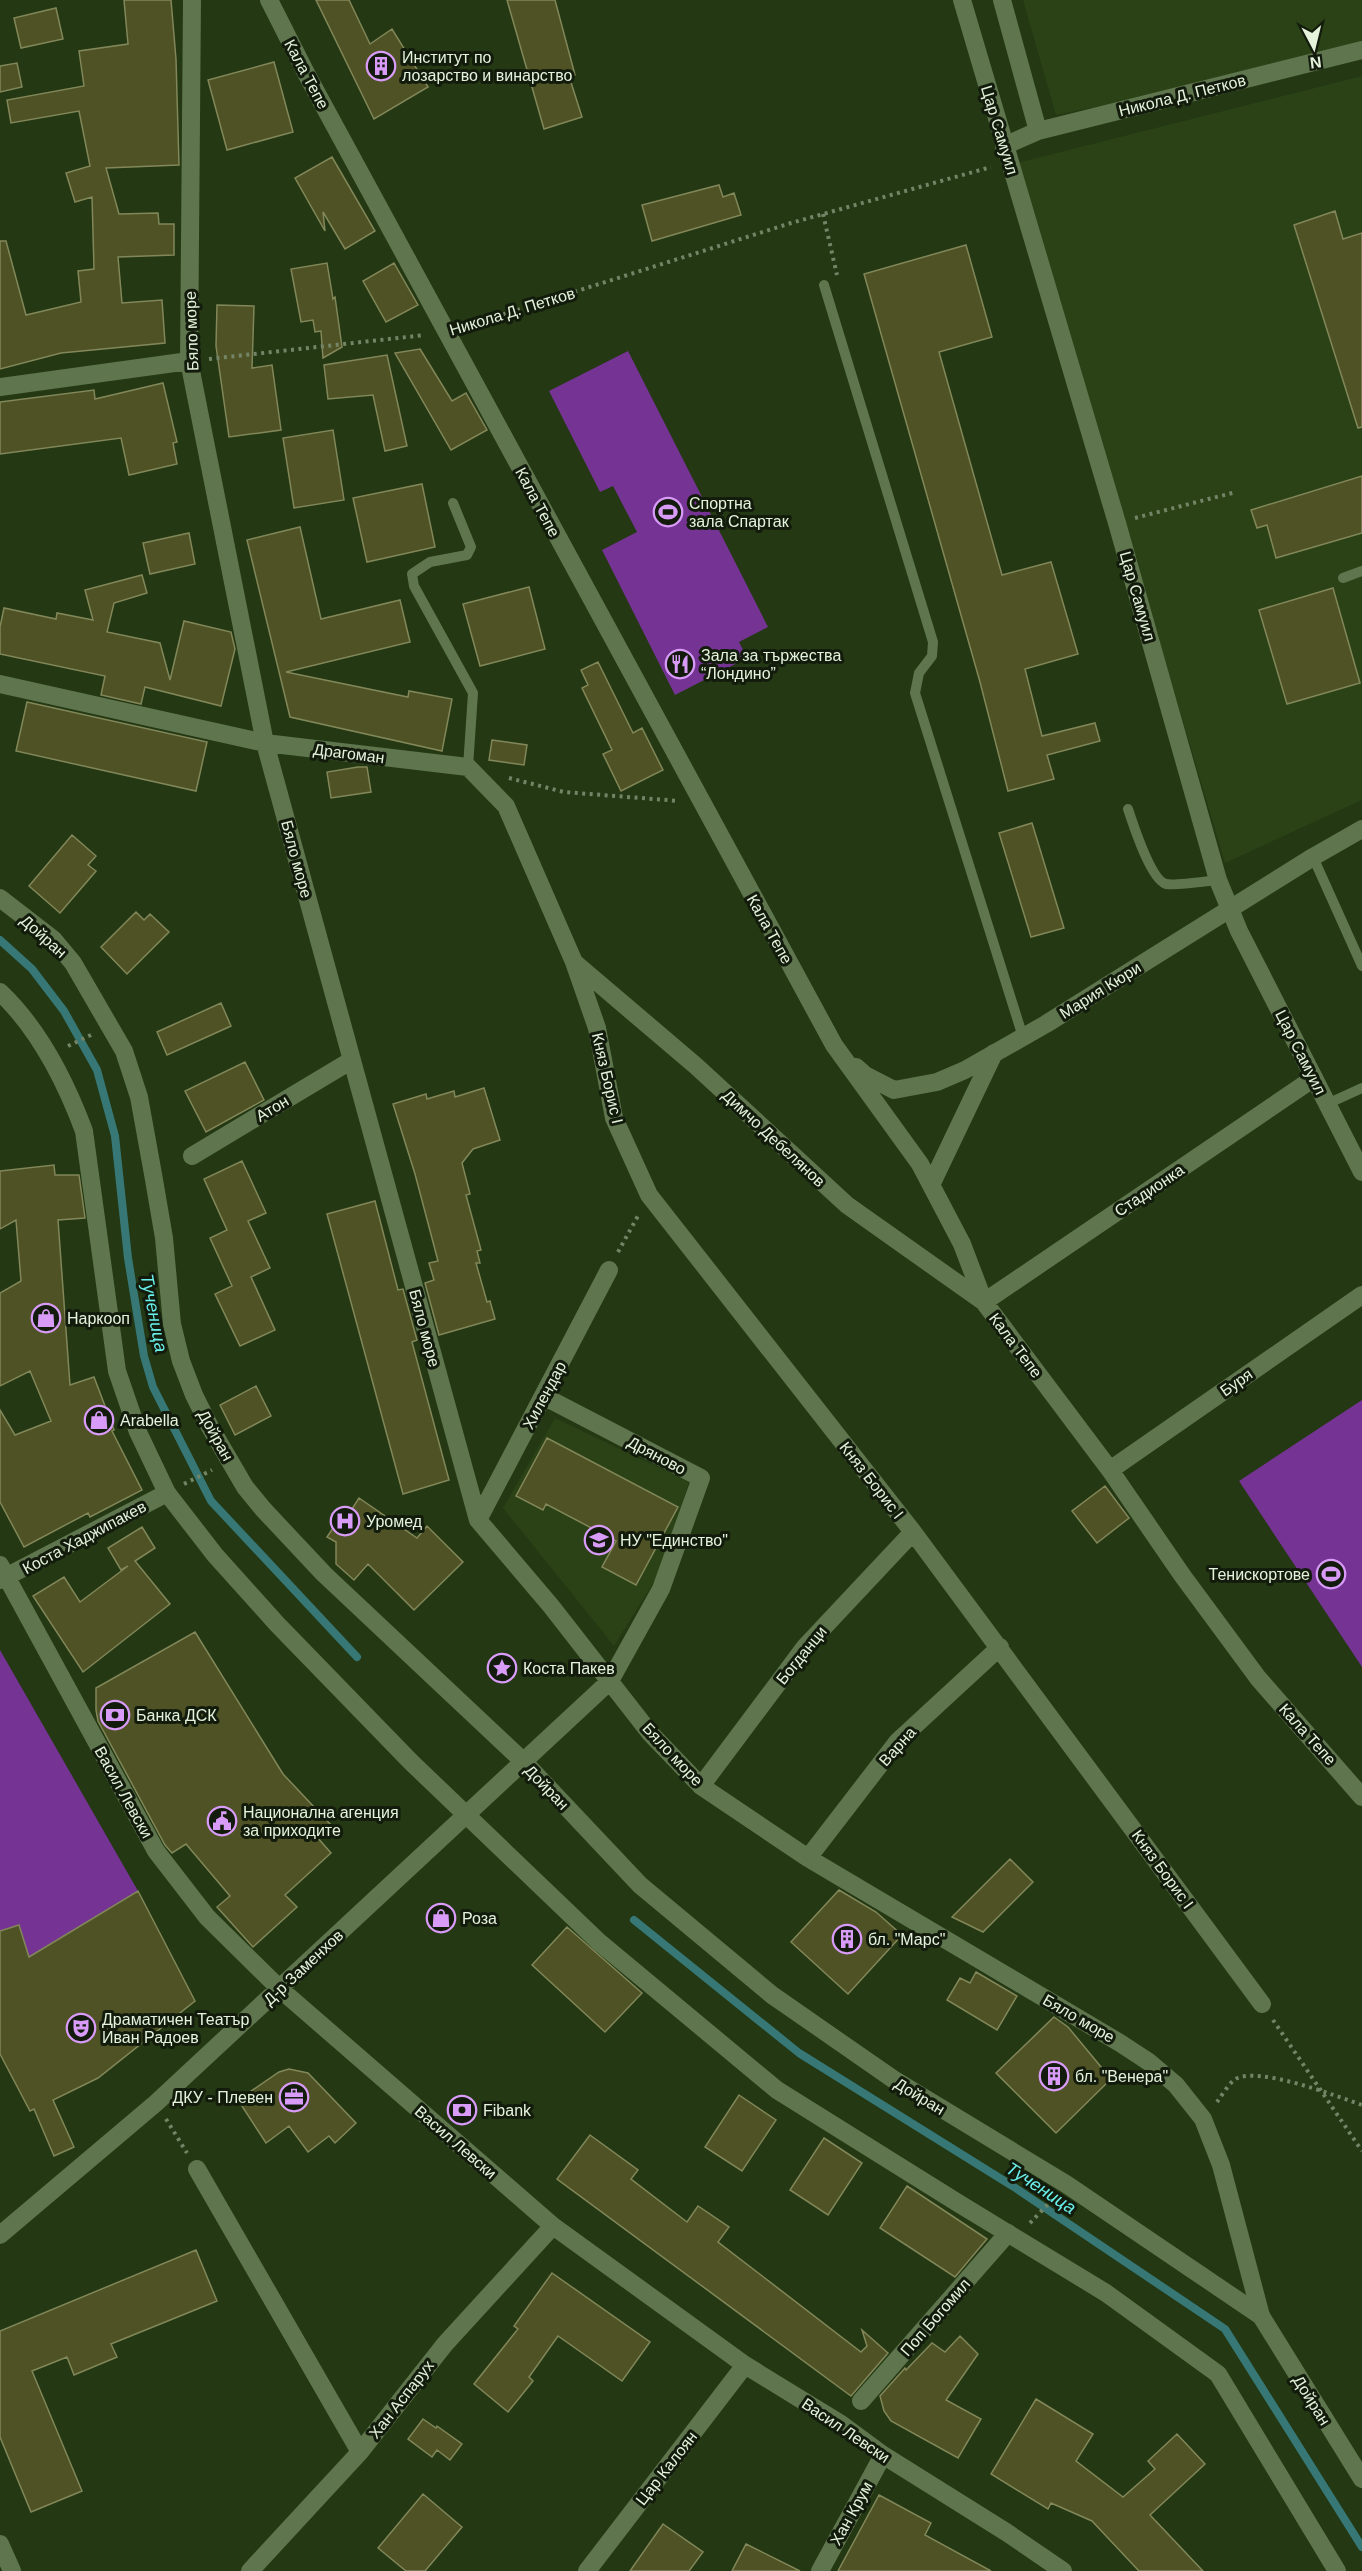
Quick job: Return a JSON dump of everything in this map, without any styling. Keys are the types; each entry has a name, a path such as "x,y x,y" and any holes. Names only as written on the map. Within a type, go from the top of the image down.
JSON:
{"street":[{"name":"Бяло море","path":"192,0 189,361 265,743 478,1520 650,1733 701,1786 808,1858 1120,2043 1149,2062 1176,2085 1203,2119 1221,2165 1261,2316"},
{"name":"Кала Тепе","path":"269,0 446,333 834,1045 920,1164 962,1244 984,1302 1110,1470 1182,1575 1258,1678 1362,1797"},
{"name":"Цар Самуил","path":"962,0 1117,523 1218,880 1230,909 1362,1172"},
{"path":"1002,0 1038,131"},
{"name":"Никола Д. Петков","path":"1006,154 1038,131 1362,50"},
{"path":"0,387 189,361"},
{"name":"Драгоман","path":"0,684 265,743 468,767"},
{"name":"Княз Борис I","path":"468,767 506,806 574,962 597,1028 614,1118 650,1195 1000,1647 1262,2004"},
{"name":"Мария Кюри","path":"834,1045 865,1075 894,1090 937,1082 1023,1037 1362,829"},
{"name":"Дойран","path":"0,898 53,939 73,963 124,1051 139,1097 164,1238 172,1324 181,1361 194,1395 245,1488 263,1509 324,1574 524,1762 640,1885 771,1995 893,2079 1066,2184 1261,2316 1362,2479"},
{"name":"Димчо Дебелянов","path":"574,962 696,1066 847,1205 984,1302"},
{"path":"0,992 38,1036 71,1097 84,1131 117,1371 138,1432 214,1555 277,1624 411,1762 599,1942 777,2090 1107,2293 1218,2374 1337,2571"},
{"path":"931,1185 994,1053"},
{"name":"Атон","path":"192,1156 352,1060"},
{"name":"Стадионка","path":"984,1302 1314,1078"},
{"name":"Хилендар","path":"478,1520 609,1270"},
{"name":"Буря","path":"1110,1470 1362,1295"},
{"name":"Дряново","path":"543,1396 701,1479 661,1588 610,1681"},
{"name":"Коста Хаджипакев","path":"2,1574 173,1489"},
{"name":"Богданци","path":"701,1786 805,1647 913,1532"},
{"name":"Васил Левски","path":"2,1574 156,1851 207,1917 280,1989 553,2226 745,2365 841,2424 883,2455 1006,2532 1063,2571"},
{"name":"Варна","path":"808,1858 898,1741 1000,1647"},
{"name":"Д-р Заменхов","path":"0,2235 156,2103 610,1681"},
{"path":"197,2169 360,2452"},
{"name":"Хан Аспарух","path":"250,2571 360,2452 445,2344 553,2226"},
{"name":"Поп Богомил","path":"861,2401 1008,2233"},
{"name":"Цар Калоян","path":"587,2571 745,2365"},
{"name":"Хан Крум","path":"820,2571 883,2455"},
{"path":"0,2544 12,2571"}],"lane":[{"path":"824,285 933,642 932,656 920,673 915,693 1023,1037"},
{"path":"453,503 471,547 467,555 430,562 412,574 414,586 473,693 468,767"},
{"path":"1343,578 1362,571"},
{"path":"1128,809 1157,878 1165,884 1218,880"},
{"path":"1313,857 1362,966"},
{"path":"1327,1104 1362,1088"}],"path":[{"name":"Никола Д. Петков","path":"189,361 446,333 1006,154"},
{"path":"823,214 839,281 824,285"},
{"path":"1117,523 1236,492"},
{"path":"468,767 564,792 701,803"},
{"path":"64,1048 94,1034"},
{"path":"609,1270 650,1195"},
{"path":"173,1489 213,1470"},
{"path":"1262,2004 1362,2151"},
{"path":"1203,2119 1235,2079 1247,2076 1269,2076 1362,2105"},
{"path":"156,2103 197,2169"},
{"path":"1029,2225 1054,2197"}],"shaded area":[{"path":"1023,0 1362,0 1362,53 1056,115"},
{"path":"1362,76 1362,800 1225,863 1017,163"},
{"name":"Спортна зала Спартак","path":"628,351 768,627 739,642 747,658 675,695 602,550 637,532 613,486 600,492 549,391"},
{"name":"Тенискортове","path":"1362,1400 1362,1667 1239,1481"},
{"name":"НУ \"Единство\"","path":"555,1418 689,1482 660,1572 614,1646 503,1508"},
{"path":"0,1650 138,1891 29,1957 19,1925 0,1931"}],"building":[{"path":"124,0 171,0 176,59 179,165 106,168 119,214 158,213 159,224 174,224 174,255 118,257 122,303 162,300 165,343 61,353 0,369 0,241 6,241 26,315 81,302 78,271 94,269 92,197 75,202 66,173 90,166 79,111 11,123 7,100 84,86 79,51 128,44"},
{"name":"Институт по лозарство и винарство","path":"316,0 349,0 370,44 392,29 428,87 374,119"},
{"path":"507,0 555,0 575,75 569,76 582,117 544,129"},
{"path":"56,8 63,39 21,48 14,18"},
{"path":"274,62 293,132 227,150 208,80"},
{"path":"17,63 22,87 0,92 0,66"},
{"path":"332,157 375,231 345,249 323,212 325,231 295,178"},
{"path":"719,185 723,197 734,193 741,215 652,241 642,205"},
{"path":"1335,211 1343,239 1362,233 1362,427 1358,428 1294,225"},
{"path":"966,245 992,337 939,352 1002,575 1051,562 1078,654 1025,669 1042,736 1095,723 1100,741 1047,755 1054,779 1008,791 980,682 864,274"},
{"path":"327,263 333,299 335,297 342,347 323,358 321,331 315,332 313,320 301,322 291,269"},
{"path":"394,263 418,305 386,322 363,281"},
{"path":"217,305 254,306 252,368 272,365 281,430 229,437 216,346"},
{"path":"420,349 452,401 466,393 487,430 451,450 395,353"},
{"path":"387,355 407,446 385,451 373,395 328,399 324,365"},
{"path":"163,383 177,442 173,443 177,464 129,475 121,438 0,454 0,402 94,390 95,399"},
{"path":"333,430 344,500 294,508 283,438"},
{"path":"1362,476 1362,533 1276,558 1267,525 1257,528 1251,510"},
{"path":"422,484 435,547 367,562 353,498"},
{"path":"300,527 321,619 400,600 410,642 286,672 408,697 409,691 452,699 442,751 290,717 247,540"},
{"path":"189,533 195,564 150,574 143,543"},
{"path":"142,575 147,593 114,603 107,632 160,643 170,680 184,621 231,632 235,649 221,706 145,687 141,704 101,695 105,676 0,654 0,627 4,608 56,619 57,613 93,620 85,590"},
{"path":"529,587 545,649 480,666 463,604"},
{"path":"1333,588 1360,683 1287,704 1259,610"},
{"path":"598,662 633,733 642,728 663,770 621,791 603,754 612,750 582,688 588,685 581,670"},
{"path":"27,702 207,742 196,791 16,751"},
{"path":"492,740 527,745 524,765 489,760"},
{"path":"367,767 371,792 331,798 327,772"},
{"path":"1032,823 1064,928 1031,937 999,833"},
{"path":"72,835 96,856 88,865 96,871 60,913 29,886"},
{"path":"136,912 144,920 150,914 169,932 127,974 101,947"},
{"path":"221,1003 231,1026 167,1055 157,1032"},
{"path":"245,1062 264,1100 206,1132 185,1091"},
{"path":"484,1088 500,1140 473,1149 462,1163 470,1194 466,1195 481,1250 477,1251 480,1263 476,1263 487,1302 490,1301 495,1319 439,1335 425,1283 434,1280 429,1263 438,1261 415,1174 393,1104 426,1094 427,1099 454,1091 455,1097"},
{"path":"242,1161 266,1213 248,1221 270,1268 251,1277 275,1330 240,1346 215,1294 232,1286 210,1238 227,1230 204,1179"},
{"path":"54,1165 55,1175 79,1175 85,1218 58,1220 70,1385 94,1377 114,1430 112,1431 142,1490 90,1517 88,1513 24,1547 0,1502 0,1410 15,1435 51,1421 30,1371 0,1386 0,1293 21,1281 16,1220 0,1229 0,1171"},
{"path":"375,1201 398,1290 403,1289 417,1340 412,1342 449,1480 403,1494 327,1214"},
{"path":"256,1386 271,1416 235,1435 220,1405"},
{"path":"547,1438 678,1507 636,1585 602,1567 616,1541 546,1504 543,1510 516,1496"},
{"path":"1105,1486 1129,1518 1097,1543 1072,1511"},
{"path":"359,1498 417,1538 427,1526 463,1562 414,1610 368,1564 354,1580 336,1564 336,1542 327,1537 346,1509 350,1512"},
{"path":"142,1527 155,1548 135,1561 170,1604 83,1672 33,1596 64,1577 80,1602 128,1566 121,1570 108,1548"},
{"path":"195,1632 283,1774 331,1825 317,1837 331,1853 285,1895 297,1907 253,1947 217,1907 230,1896 186,1844 172,1853 165,1845 98,1721 96,1688"},
{"path":"1010,1859 1033,1882 983,1932 952,1917"},
{"name":"бл. \"Марс\"","path":"839,1890 876,1912 902,1935 848,1994 791,1942"},
{"name":"Драматичен Театър Иван Радоев","path":"138,1891 195,2001 98,2078 53,2100 74,2147 54,2156 34,2109 30,2111 0,2054 0,1931 19,1925 29,1957"},
{"path":"567,1927 642,1993 605,2032 532,1965"},
{"path":"976,1972 1017,1996 997,2030 947,2000 960,1978 970,1983"},
{"name":"бл. \"Венера\"","path":"1054,2017 1068,2027 1111,2079 1056,2133 996,2073"},
{"path":"289,2069 308,2073 356,2123 335,2143 329,2136 308,2152 289,2126 266,2143 238,2100 279,2072"},
{"path":"739,2095 776,2120 742,2171 705,2147"},
{"path":"590,2135 638,2170 631,2179 687,2222 698,2206 729,2227 718,2242 861,2352 867,2346 862,2330 888,2353 851,2396 557,2179"},
{"path":"824,2138 862,2163 828,2215 790,2190"},
{"path":"907,2186 987,2239 955,2277 880,2228"},
{"path":"196,2250 217,2301 111,2344 117,2357 74,2375 67,2357 32,2371 82,2491 31,2512 0,2437 0,2331"},
{"path":"552,2273 650,2342 622,2381 558,2336 529,2377 533,2381 508,2412 474,2384 518,2329 514,2326"},
{"path":"960,2336 978,2354 946,2400 981,2419 958,2458 891,2421 884,2411 880,2396 932,2343 945,2352"},
{"path":"1036,2399 1093,2434 1076,2461 1123,2497 1155,2469 1148,2461 1177,2434 1205,2464 1150,2515 1203,2571 1139,2571 1092,2521 1051,2503 1048,2509 991,2474"},
{"path":"423,2419 462,2444 450,2460 437,2450 432,2457 408,2439"},
{"path":"423,2494 462,2527 425,2571 406,2571 378,2548"},
{"path":"879,2495 931,2523 925,2535 991,2571 838,2571"},
{"path":"663,2524 703,2552 689,2571 630,2571"},
{"path":"746,2544 800,2571 732,2571"}],"waterway":[{"name":"Тученица","path":"0,940 32,969 64,1011 97,1070 115,1136 128,1258 144,1356 153,1387 211,1501 357,1657"},
{"name":"Тученица","path":"634,1920 799,2053 1014,2187 1225,2329 1362,2547"}],"place":[{"name":"Институт по лозарство и винарство","path":"381,66"},
{"name":"Спортна зала Спартак","path":"668,512"},
{"name":"Зала за тържества “Лондино”","path":"680,664"},
{"name":"Наркооп","path":"46,1318"},
{"name":"Arabella","path":"99,1420"},
{"name":"Уромед","path":"345,1521"},
{"name":"НУ \"Единство\"","path":"599,1540"},
{"name":"Тенискортове","path":"1331,1574"},
{"name":"Коста Пакев","path":"502,1668"},
{"name":"Банка ДСК","path":"115,1715"},
{"name":"Национална агенция за приходите","path":"222,1821"},
{"name":"Роза","path":"441,1918"},
{"name":"бл. \"Марс\"","path":"847,1939"},
{"name":"Драматичен Театър Иван Радоев","path":"81,2028"},
{"name":"бл. \"Венера\"","path":"1054,2076"},
{"name":"ДКУ - Плевен","path":"294,2097"},
{"name":"Fibank","path":"462,2110"}]}
